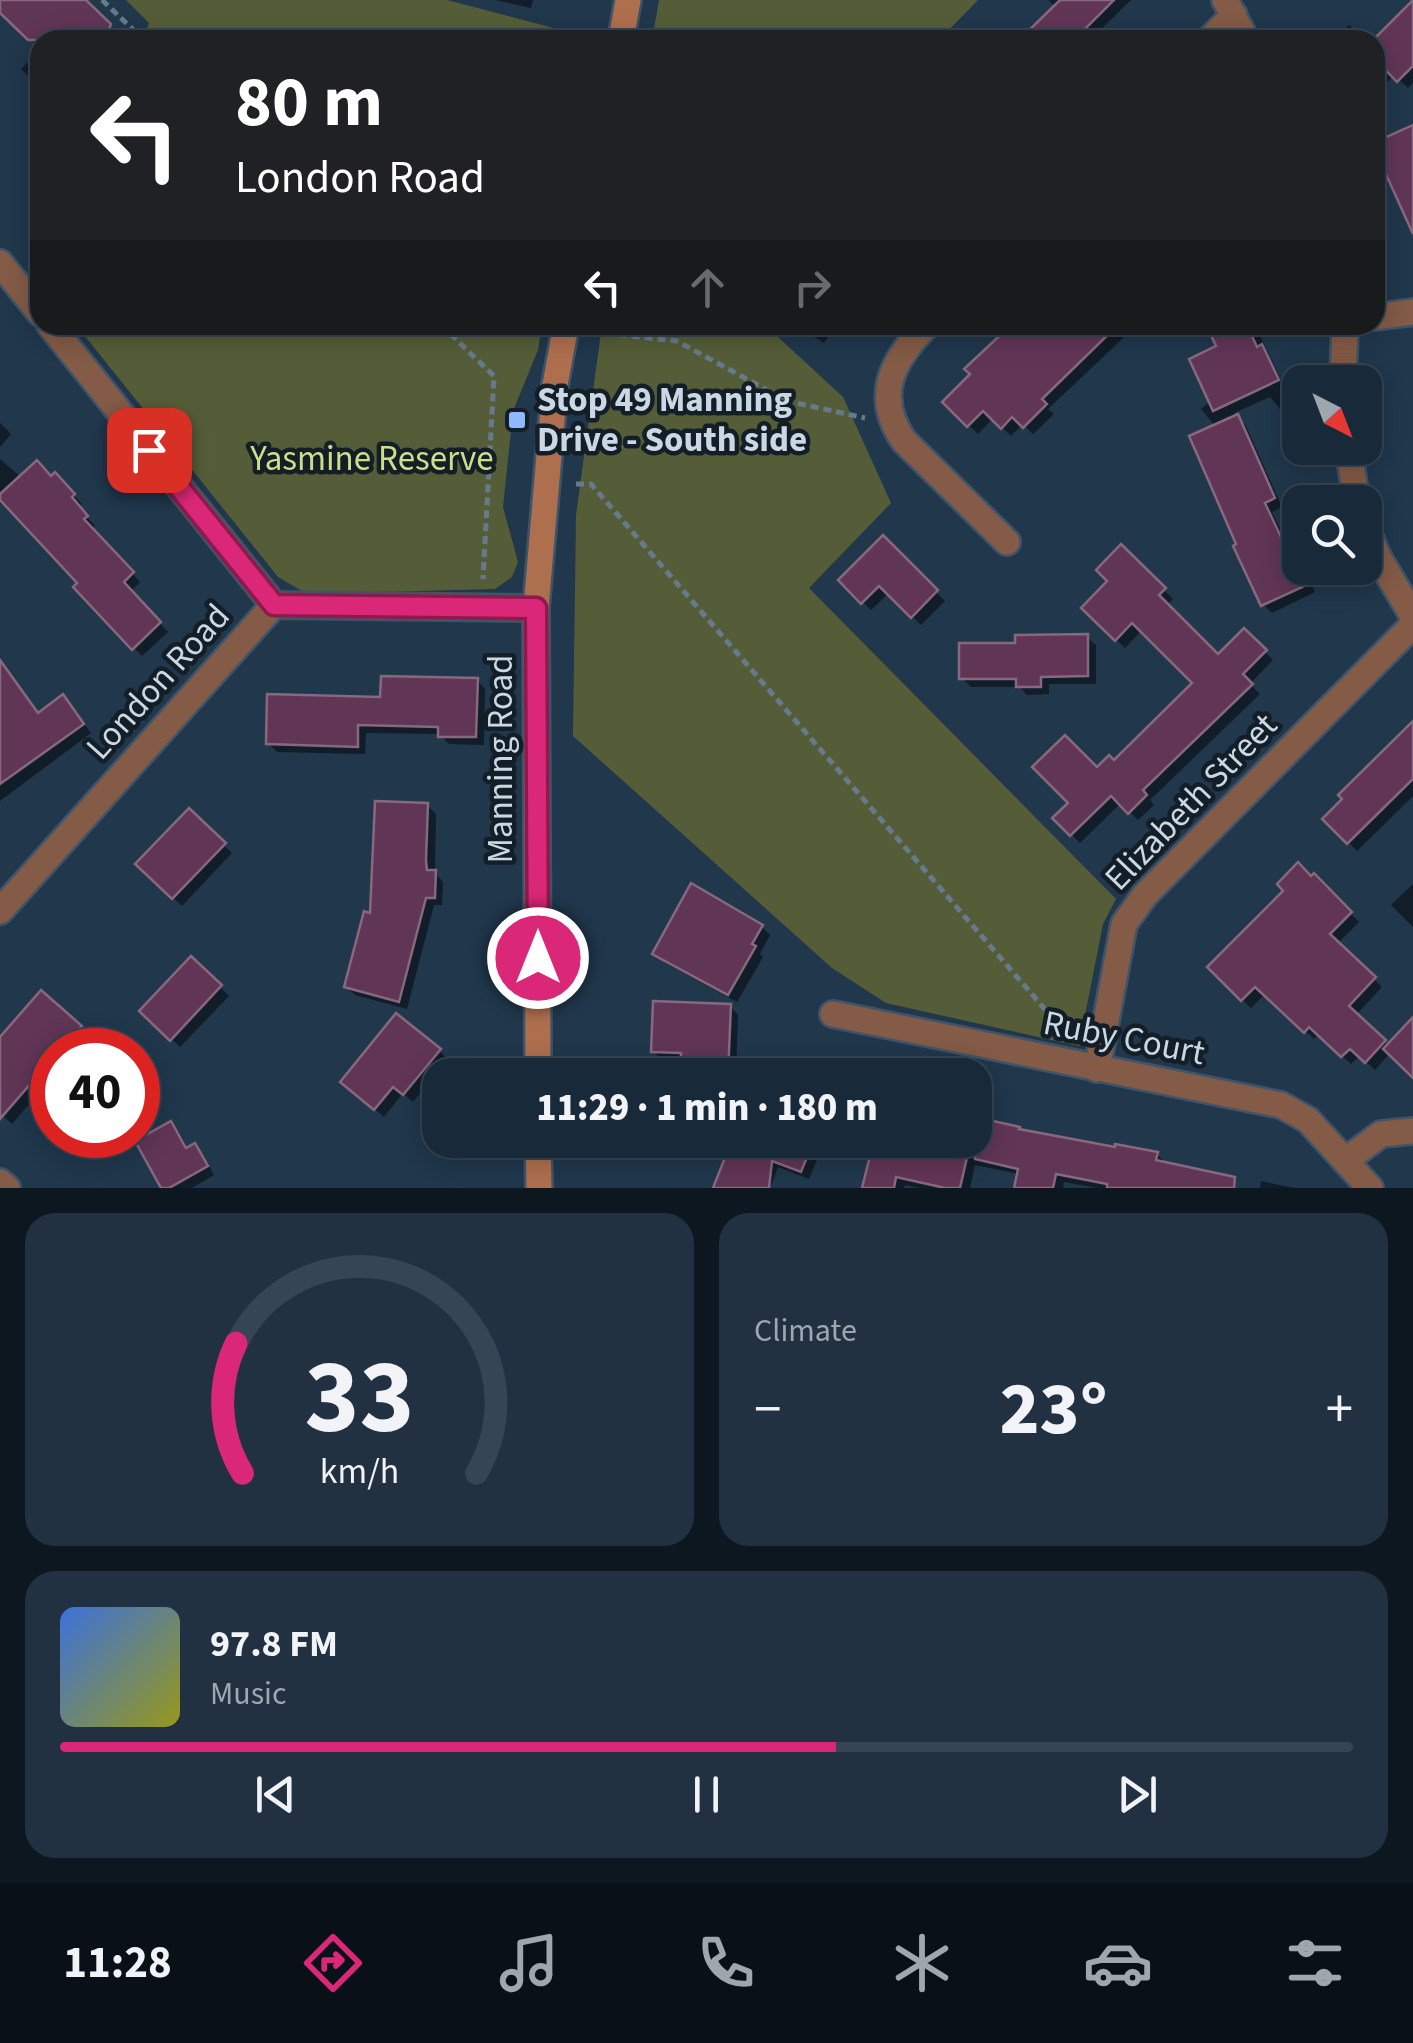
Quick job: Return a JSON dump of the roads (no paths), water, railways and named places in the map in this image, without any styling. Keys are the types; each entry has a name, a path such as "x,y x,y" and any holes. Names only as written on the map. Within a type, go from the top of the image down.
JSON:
{"street":[{"path":"623,30 628,0"},
{"path":"1215,30 1230,7"},
{"path":"1230,7 1241,30"},
{"path":"1,265 30,301"},
{"path":"1385,316 1413,312"},
{"path":"58,335 274,605"},
{"name":"Manning Road","path":"538,1058 536,608 554,385 564,335"},
{"path":"917,335 894,366 887,398 893,425 904,441 1007,542"},
{"path":"1344,365 1345,335"},
{"path":"1382,564 1413,616"},
{"name":"London Road","path":"0,911 274,605 536,608"},
{"name":"Elizabeth Street","path":"1097,1069 1124,924 1145,895 1413,625"},
{"name":"Ruby Court","path":"834,1014 1281,1105 1308,1120 1370,1188"},
{"path":"1345,1162 1381,1134 1413,1131"},
{"path":"538,1158 538,1188"},
{"path":"0,1182 7,1188"}],"place":[{"name":"Stop 49 Manning Drive - South side","path":"517,420"}],"park label":[{"name":"Yasmine Reserve","path":"372,459"}]}
